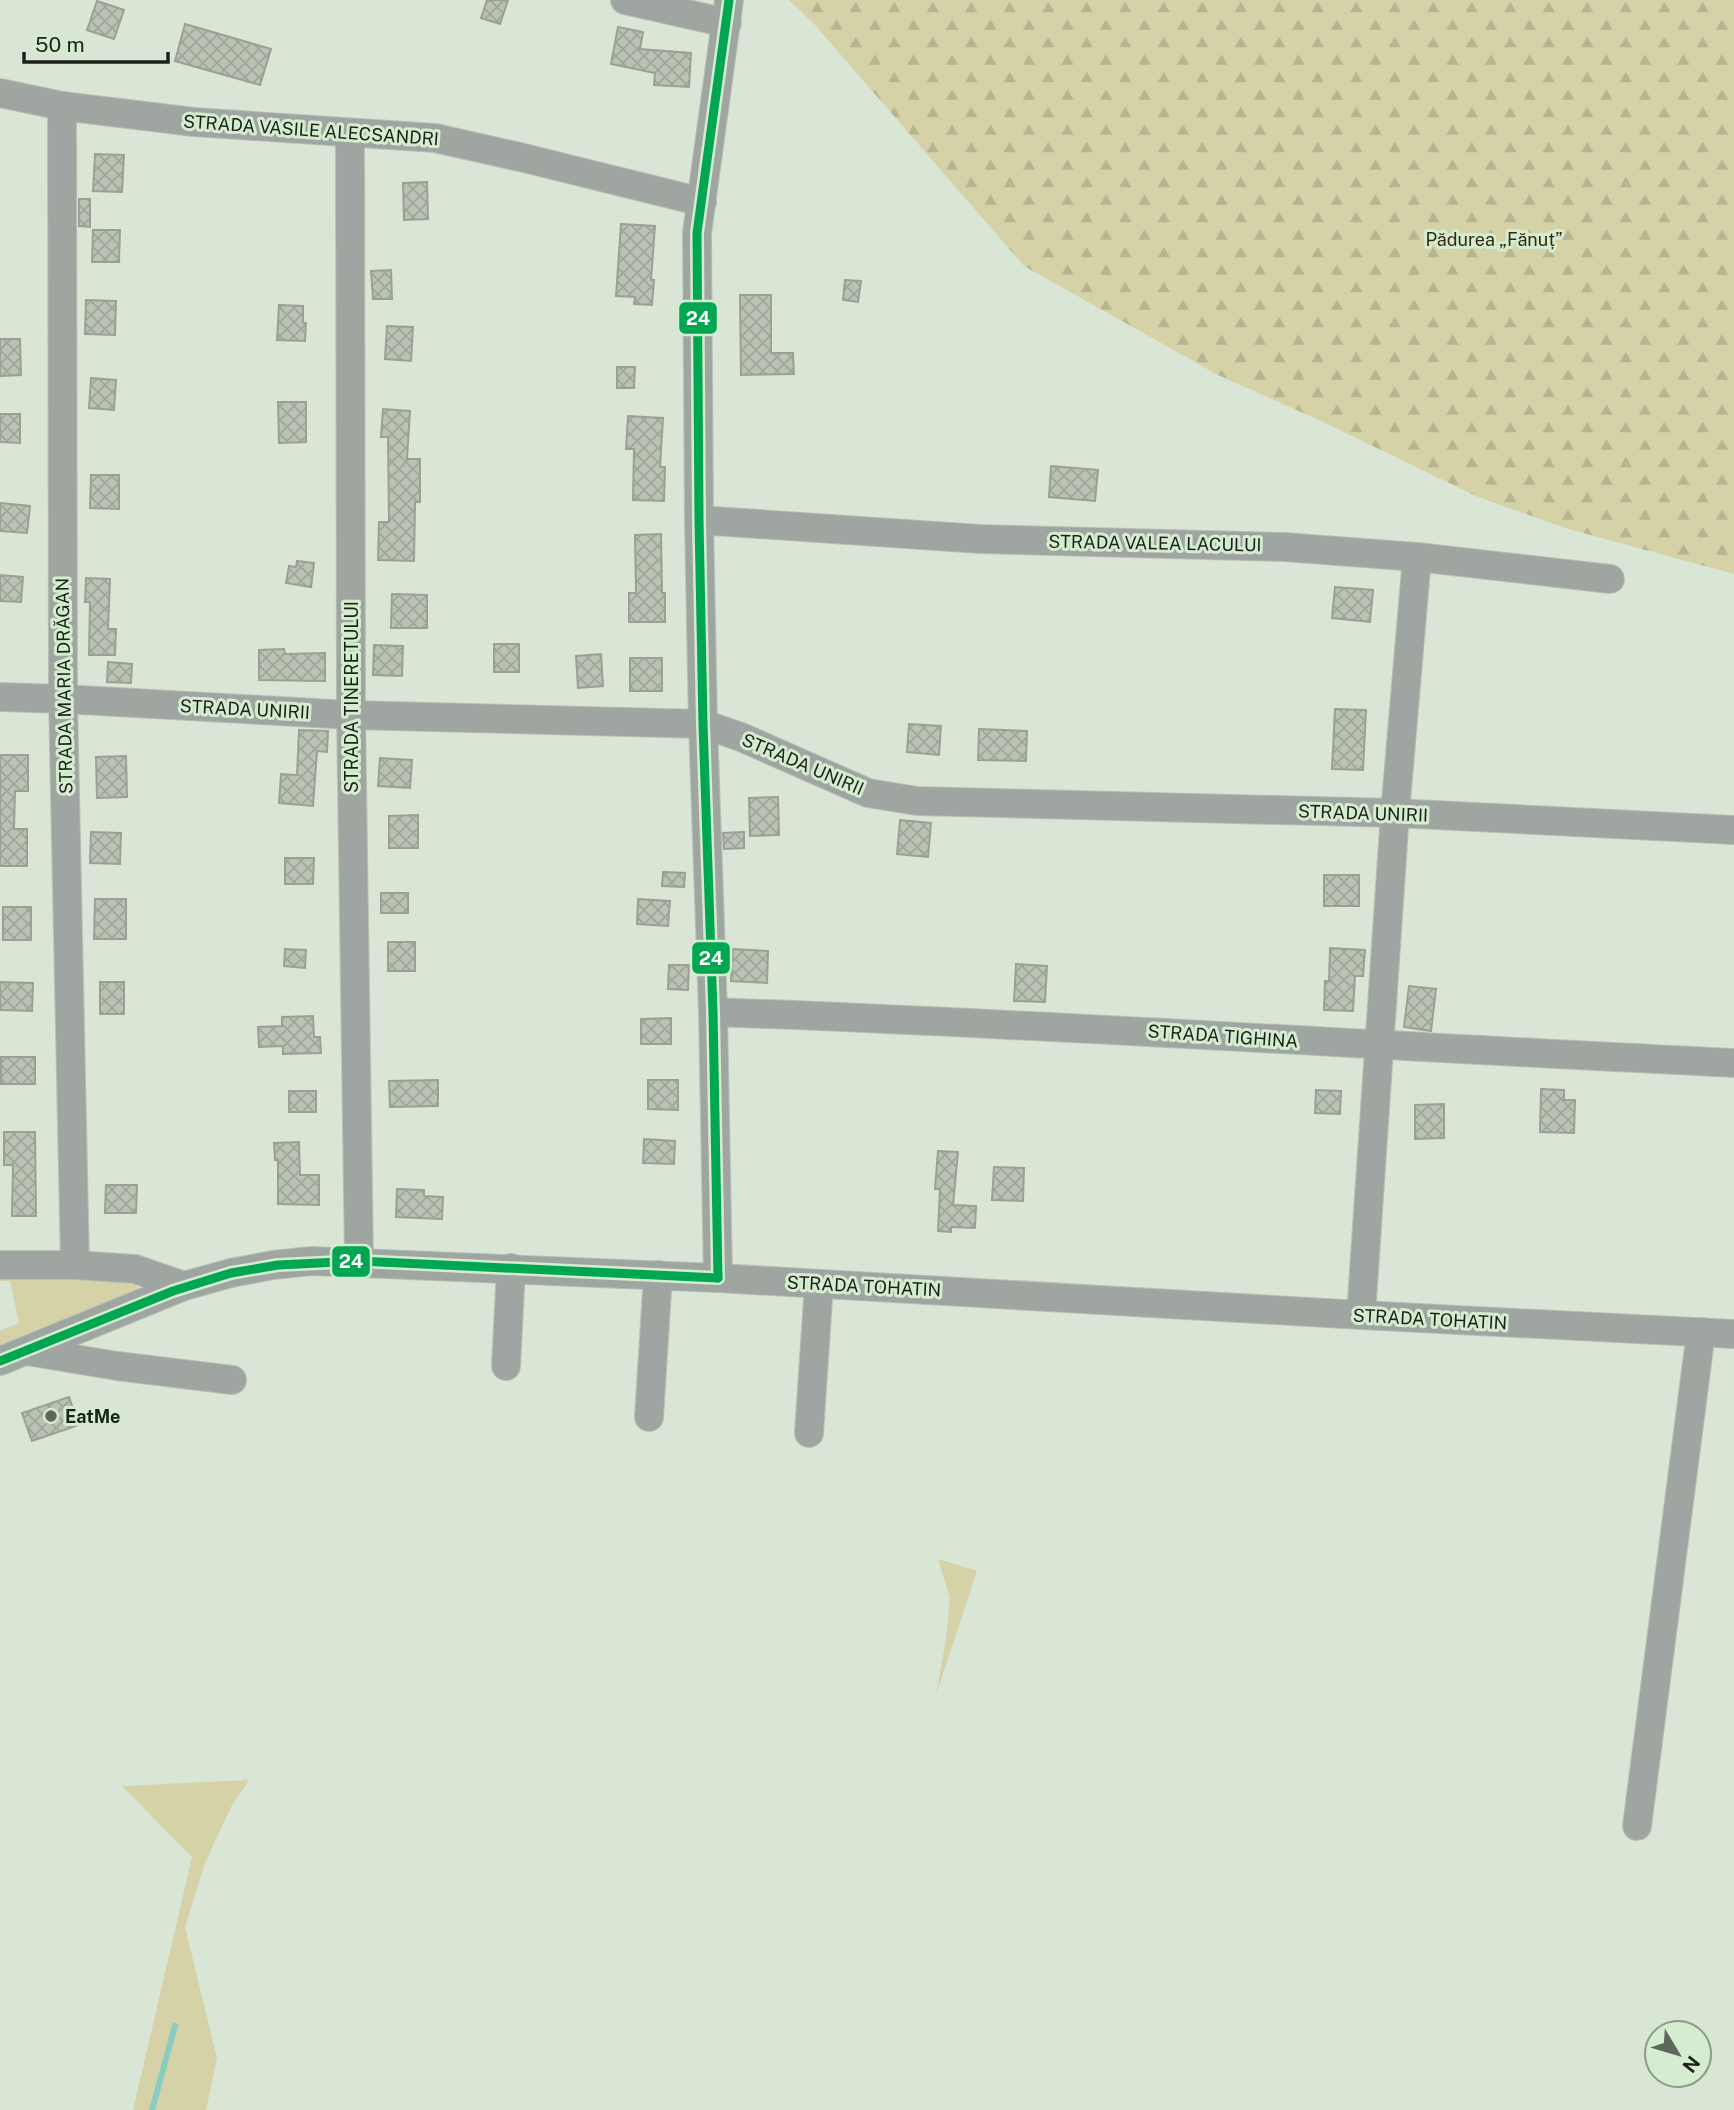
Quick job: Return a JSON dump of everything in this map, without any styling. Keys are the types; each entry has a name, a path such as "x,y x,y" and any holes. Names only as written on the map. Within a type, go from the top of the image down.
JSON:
{"street":[{"path":"625,0 728,11 697,233 703,724 713,1012 718,1278"},
{"name":"STRADA VASILE ALECSANDRI","path":"0,93 62,106 194,122 435,138 702,202"},
{"name":"STRADA MARIA DRĂGAN","path":"62,106 63,699 75,1265"},
{"name":"STRADA TINERETULUI","path":"350,133 351,715 359,1261"},
{"name":"STRADA VALEA LACULUI","path":"699,520 981,539 1284,547 1417,556 1610,579"},
{"path":"1361,1315 1395,813 1417,556"},
{"name":"STRADA UNIRII","path":"0,697 351,715 703,724 741,737 868,793 917,802 1395,813 1734,830"},
{"name":"STRADA TIGHINA","path":"713,1012 1050,1026 1380,1046 1734,1063"},
{"name":"STRADA TOHATIN","path":"13,1356 184,1286 231,1273 312,1261 718,1278 1734,1334"},
{"path":"0,1265 75,1265 135,1269 184,1286"},
{"path":"506,1366 511,1268"},
{"path":"649,1417 658,1275"},
{"path":"809,1433 819,1284"},
{"path":"1637,1826 1701,1332"},
{"path":"13,1356 232,1380"}],"green space":[{"name":"Pădurea „Fănuț”","path":"789,0 1734,0 1734,574 1568,529 1478,497 1319,420 1218,375 1024,266 815,25"},
{"path":"0,1274 127,1278 136,1284 139,1292 0,1349 0,1331 19,1323 10,1281 0,1281"},
{"path":"938,1559 977,1571 936,1695 950,1597"},
{"path":"249,1780 231,1807 205,1863 185,1927 217,2058 206,2110 133,2110 192,1857 122,1786"}],"building":[{"path":"487,0 508,0 500,24 481,18"},
{"path":"97,1 124,10 114,39 87,30"},
{"path":"185,24 271,49 260,85 175,61"},
{"path":"618,27 643,32 640,49 691,53 689,87 654,85 655,73 611,64"},
{"path":"95,154 124,155 122,192 93,191"},
{"path":"427,182 428,219 404,220 403,183"},
{"path":"79,199 90,199 90,227 79,226"},
{"path":"621,224 655,226 652,305 634,304 635,297 616,296"},
{"path":"93,230 120,230 119,262 92,262"},
{"path":"391,270 392,299 373,299 371,271"},
{"path":"845,280 861,281 858,302 843,300"},
{"path":"740,295 771,295 771,353 793,353 794,374 741,375"},
{"path":"86,300 116,301 115,335 85,334"},
{"path":"279,305 303,306 305,341 277,340"},
{"path":"387,326 413,327 411,361 385,359"},
{"path":"0,339 20,339 21,375 0,376"},
{"path":"617,367 635,367 634,388 617,388"},
{"path":"91,378 116,380 114,410 89,408"},
{"path":"278,402 306,402 306,442 279,443"},
{"path":"383,409 410,411 407,459 420,459 420,502 415,502 414,561 378,560 379,522 389,522 388,437 381,437"},
{"path":"0,414 20,414 20,443 0,442"},
{"path":"628,416 663,418 660,467 665,467 664,501 633,500 634,449 626,449"},
{"path":"1051,466 1098,470 1095,501 1049,497"},
{"path":"91,475 119,475 119,509 90,508"},
{"path":"0,503 30,506 27,533 0,531"},
{"path":"661,534 665,622 629,622 629,593 636,593 635,535"},
{"path":"297,561 314,563 311,587 286,583 289,566 296,567"},
{"path":"0,575 23,577 21,602 0,601"},
{"path":"86,578 110,579 108,629 116,629 115,655 89,655 90,602 85,602"},
{"path":"1335,587 1373,590 1370,622 1332,618"},
{"path":"392,594 427,595 427,628 391,628"},
{"path":"494,644 519,644 519,672 494,672"},
{"path":"374,645 403,646 402,676 373,675"},
{"path":"284,649 285,654 325,653 325,681 259,680 259,650"},
{"path":"601,654 603,686 578,688 576,656"},
{"path":"630,658 662,658 662,691 630,691"},
{"path":"108,662 132,664 131,683 107,682"},
{"path":"1335,709 1366,710 1363,770 1332,769"},
{"path":"909,724 941,726 939,755 907,752"},
{"path":"979,729 1027,731 1026,761 978,760"},
{"path":"299,730 328,731 327,752 317,751 313,806 279,803 281,774 297,775"},
{"path":"0,755 28,755 28,791 15,791 14,829 27,829 27,866 0,866"},
{"path":"126,756 127,797 97,798 96,757"},
{"path":"380,758 412,760 410,788 378,786"},
{"path":"778,797 779,835 750,836 749,798"},
{"path":"418,815 418,848 389,848 389,816"},
{"path":"900,820 931,823 928,857 897,854"},
{"path":"91,832 121,833 120,864 90,863"},
{"path":"744,832 744,848 724,849 723,833"},
{"path":"285,858 314,858 313,884 285,884"},
{"path":"663,872 685,873 684,887 662,886"},
{"path":"1324,875 1359,875 1359,906 1324,906"},
{"path":"381,893 408,893 408,913 381,913"},
{"path":"95,899 126,899 126,939 94,939"},
{"path":"638,899 670,901 668,926 637,924"},
{"path":"3,907 31,907 31,940 3,940"},
{"path":"388,942 415,942 415,971 388,971"},
{"path":"1330,948 1365,950 1363,976 1355,976 1353,1011 1324,1010 1325,981 1329,981"},
{"path":"285,949 306,950 305,968 284,966"},
{"path":"733,949 768,951 767,983 731,981"},
{"path":"1016,964 1047,966 1045,1002 1014,1001"},
{"path":"669,965 689,965 688,990 668,989"},
{"path":"0,982 33,983 32,1011 0,1010"},
{"path":"100,982 124,982 124,1014 100,1014"},
{"path":"1409,986 1436,989 1431,1031 1404,1027"},
{"path":"313,1016 314,1037 320,1037 321,1053 283,1054 283,1046 259,1047 258,1027 282,1026 282,1017"},
{"path":"671,1018 671,1044 641,1044 641,1019"},
{"path":"1,1057 35,1057 35,1084 1,1084"},
{"path":"438,1080 438,1106 390,1107 389,1081"},
{"path":"648,1080 678,1080 678,1110 648,1109"},
{"path":"1541,1089 1564,1090 1564,1100 1575,1100 1574,1133 1540,1132"},
{"path":"1316,1090 1341,1091 1340,1114 1315,1113"},
{"path":"289,1091 316,1091 316,1112 289,1112"},
{"path":"1444,1104 1444,1138 1415,1139 1415,1105"},
{"path":"4,1132 35,1132 36,1216 12,1216 13,1165 4,1165"},
{"path":"644,1139 675,1141 674,1164 643,1163"},
{"path":"299,1142 300,1175 319,1175 319,1205 278,1204 278,1160 275,1160 274,1143"},
{"path":"938,1151 958,1152 953,1205 976,1206 975,1228 951,1227 951,1232 938,1231 940,1189 935,1189"},
{"path":"994,1167 1024,1168 1023,1201 992,1200"},
{"path":"106,1185 137,1185 136,1213 105,1213"},
{"path":"397,1189 424,1190 424,1196 443,1197 442,1219 396,1217"},
{"path":"69,1397 79,1425 32,1441 22,1413"}],"waterway":[{"path":"152,2110 175,2026"}],"transit line":[{"name":"24","path":"718,1278 713,1012 703,724 697,233 729,0"},
{"name":"24","path":"0,1361 173,1291 231,1273 278,1265 359,1261 718,1278"}],"place":[{"name":"EatMe","path":"51,1416"}]}
